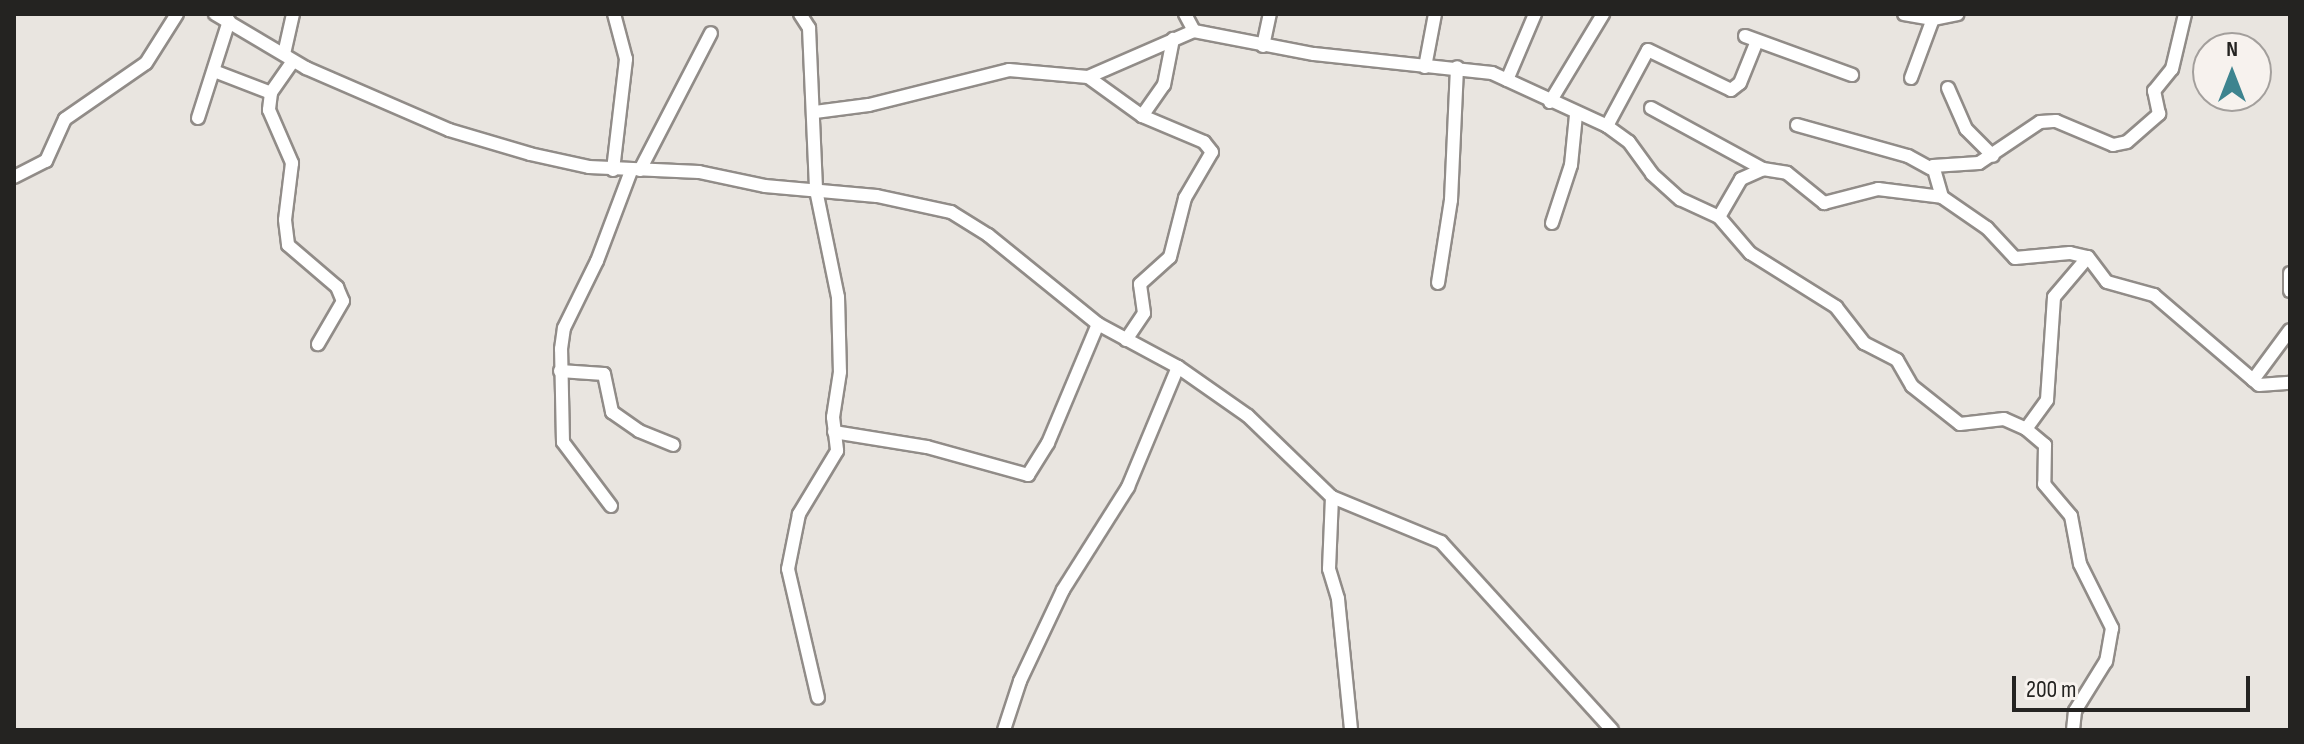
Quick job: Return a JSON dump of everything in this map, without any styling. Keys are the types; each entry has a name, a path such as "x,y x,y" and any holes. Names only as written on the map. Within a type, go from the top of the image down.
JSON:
{"street":[{"path":"14,177 46,161 65,119 146,63 177,14"},
{"path":"215,14 288,58 449,130 548,158 613,170 699,172 917,202 951,212 988,235 1098,324 1178,367 1260,425 1332,497 1441,542 1612,730"},
{"path":"293,14 288,58 271,93 270,121 292,163 285,220 288,245 337,287 343,301 318,344"},
{"path":"613,170 626,59 614,14"},
{"path":"800,14 809,28 816,190 838,297 840,372 834,462 799,514 788,569 818,698"},
{"path":"1185,14 1194,31"},
{"path":"1263,46 1270,14"},
{"path":"1425,67 1434,14"},
{"path":"1507,80 1535,14"},
{"path":"1550,102 1603,14"},
{"path":"1904,14 1933,19 1958,14"},
{"path":"1797,125 1908,156 1931,169 1971,165 1993,156 2047,121 2113,145 2127,142 2159,114 2154,91 2172,69 2185,14"},
{"path":"1911,78 1933,19"},
{"path":"198,118 229,21"},
{"path":"1088,77 1194,31 1263,46 1425,67 1457,67 1507,80 1576,115 1607,126 1629,142 1652,174 1680,199 1719,217 1750,253 1836,307 1864,343 1897,360 1912,386 1960,424 1976,426 1997,419 2026,429 2045,445 2044,484 2071,516 2080,564 2112,628 2106,661 2075,711 2073,730"},
{"path":"611,506 563,442 560,371 564,328 597,261 635,171 711,33"},
{"path":"1607,126 1648,50 1731,90 1740,83 1751,38 1852,75"},
{"path":"1142,116 1164,85 1173,39"},
{"path":"1438,283 1451,200 1457,67"},
{"path":"815,112 869,105 1001,71 1027,68 1088,77 1142,116 1204,142 1212,152 1185,198 1170,257 1140,284 1144,313 1126,340"},
{"path":"214,71 271,93"},
{"path":"1948,88 1966,129 1993,156"},
{"path":"1651,108 1763,169 1787,173 1824,203 1878,189 1942,197 1987,228 2015,258 2070,253 2088,257 2103,280 2133,293 2154,295 2253,380 2266,386 2290,383"},
{"path":"1552,223 1571,165 1576,115"},
{"path":"1719,217 1741,179 1763,169"},
{"path":"1931,169 1942,197"},
{"path":"2026,429 2047,400 2054,297 2088,257"},
{"path":"2290,273 2290,291"},
{"path":"834,432 927,447 1028,475 1048,443 1098,324"},
{"path":"2253,380 2290,330"},
{"path":"1004,730 1020,681 1063,590 1128,487 1178,367"},
{"path":"560,371 604,374 612,412 639,431 673,445"},
{"path":"1332,497 1329,569 1338,599 1351,730"}]}
